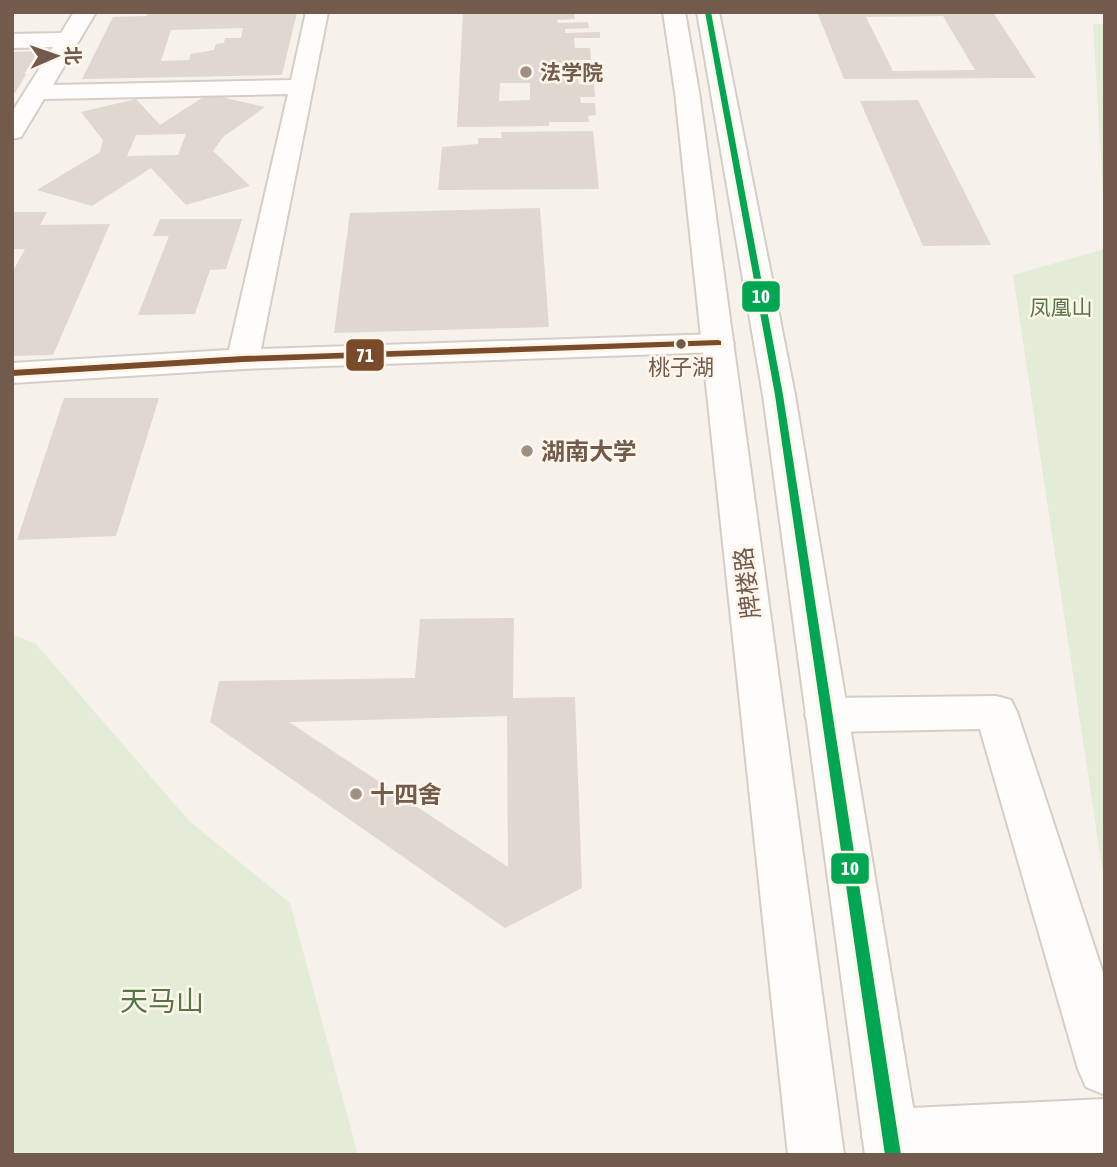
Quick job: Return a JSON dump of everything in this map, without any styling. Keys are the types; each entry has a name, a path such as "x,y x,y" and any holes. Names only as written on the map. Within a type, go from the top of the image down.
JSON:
{"main road":[{"path":"12,132 85,12"},
{"path":"243,359 317,12"},
{"name":"牌楼路","path":"674,12 718,343 816,1155"},
{"path":"708,12 779,395 891,1146 1105,1126"},
{"path":"12,41 68,40"},
{"path":"36,92 300,88"},
{"path":"12,373 243,359 718,343"},
{"path":"826,715 996,712 1101,1048 1105,1069"}],"green space":[{"name":"凤凰山","path":"1093,24 1105,24 1105,227"},
{"name":"凤凰山","path":"1105,249 1105,887 1013,275"},
{"name":"天马山","path":"12,634 36,644 189,821 290,903 358,1155 12,1155"}],"building":[{"path":"148,12 297,12 282,75 82,79 113,17 147,16","holes":["243,28 241,38 225,38 224,43 216,44 214,50 191,54 189,60 161,61 171,30"]},
{"name":"法学院","path":"463,12 574,13 575,19 557,20 558,23 588,22 589,28 565,29 565,33 600,32 600,38 574,38 575,48 590,48 591,60 576,60 577,66 591,66 593,78 578,79 579,84 594,84 595,97 580,97 581,103 595,103 596,115 588,116 589,122 549,122 549,126 457,127","holes":["500,83 530,83 530,100 499,101"]},
{"path":"817,12 993,12 1036,78 844,79","holes":["943,16 975,70 893,71 866,17"]},
{"path":"40,51 15,93 12,93 12,52"},
{"path":"208,94 265,107 223,137 213,151 250,186 186,205 151,168 92,206 37,190 100,152 103,140 81,112 136,99 160,125","holes":["186,134 178,155 127,156 136,135"]},
{"path":"918,100 991,245 923,246 860,101"},
{"path":"593,131 599,189 438,190 442,147 478,144 478,138 502,138 501,132"},
{"path":"540,208 549,327 334,333 350,213"},
{"path":"12,212 47,212 40,225 110,224 53,355 12,356 12,273 25,249 12,249"},
{"path":"160,219 242,219 226,269 210,270 195,314 138,315 169,236 153,236"},
{"path":"64,398 159,398 116,536 17,540"},
{"name":"十四舍","path":"514,618 513,698 575,697 582,888 505,928 210,722 219,681 415,678 420,619","holes":["507,716 508,867 289,722"]}],"transit line":[{"name":"10","path":"708,12 779,395 893,1155"},
{"name":"71","path":"12,373 243,359 718,343"}],"place":[{"name":"法学院","path":"526,72"},
{"name":"桃子湖","path":"681,344"},
{"name":"湖南大学","path":"527,451"},
{"name":"十四舍","path":"356,794"}]}
